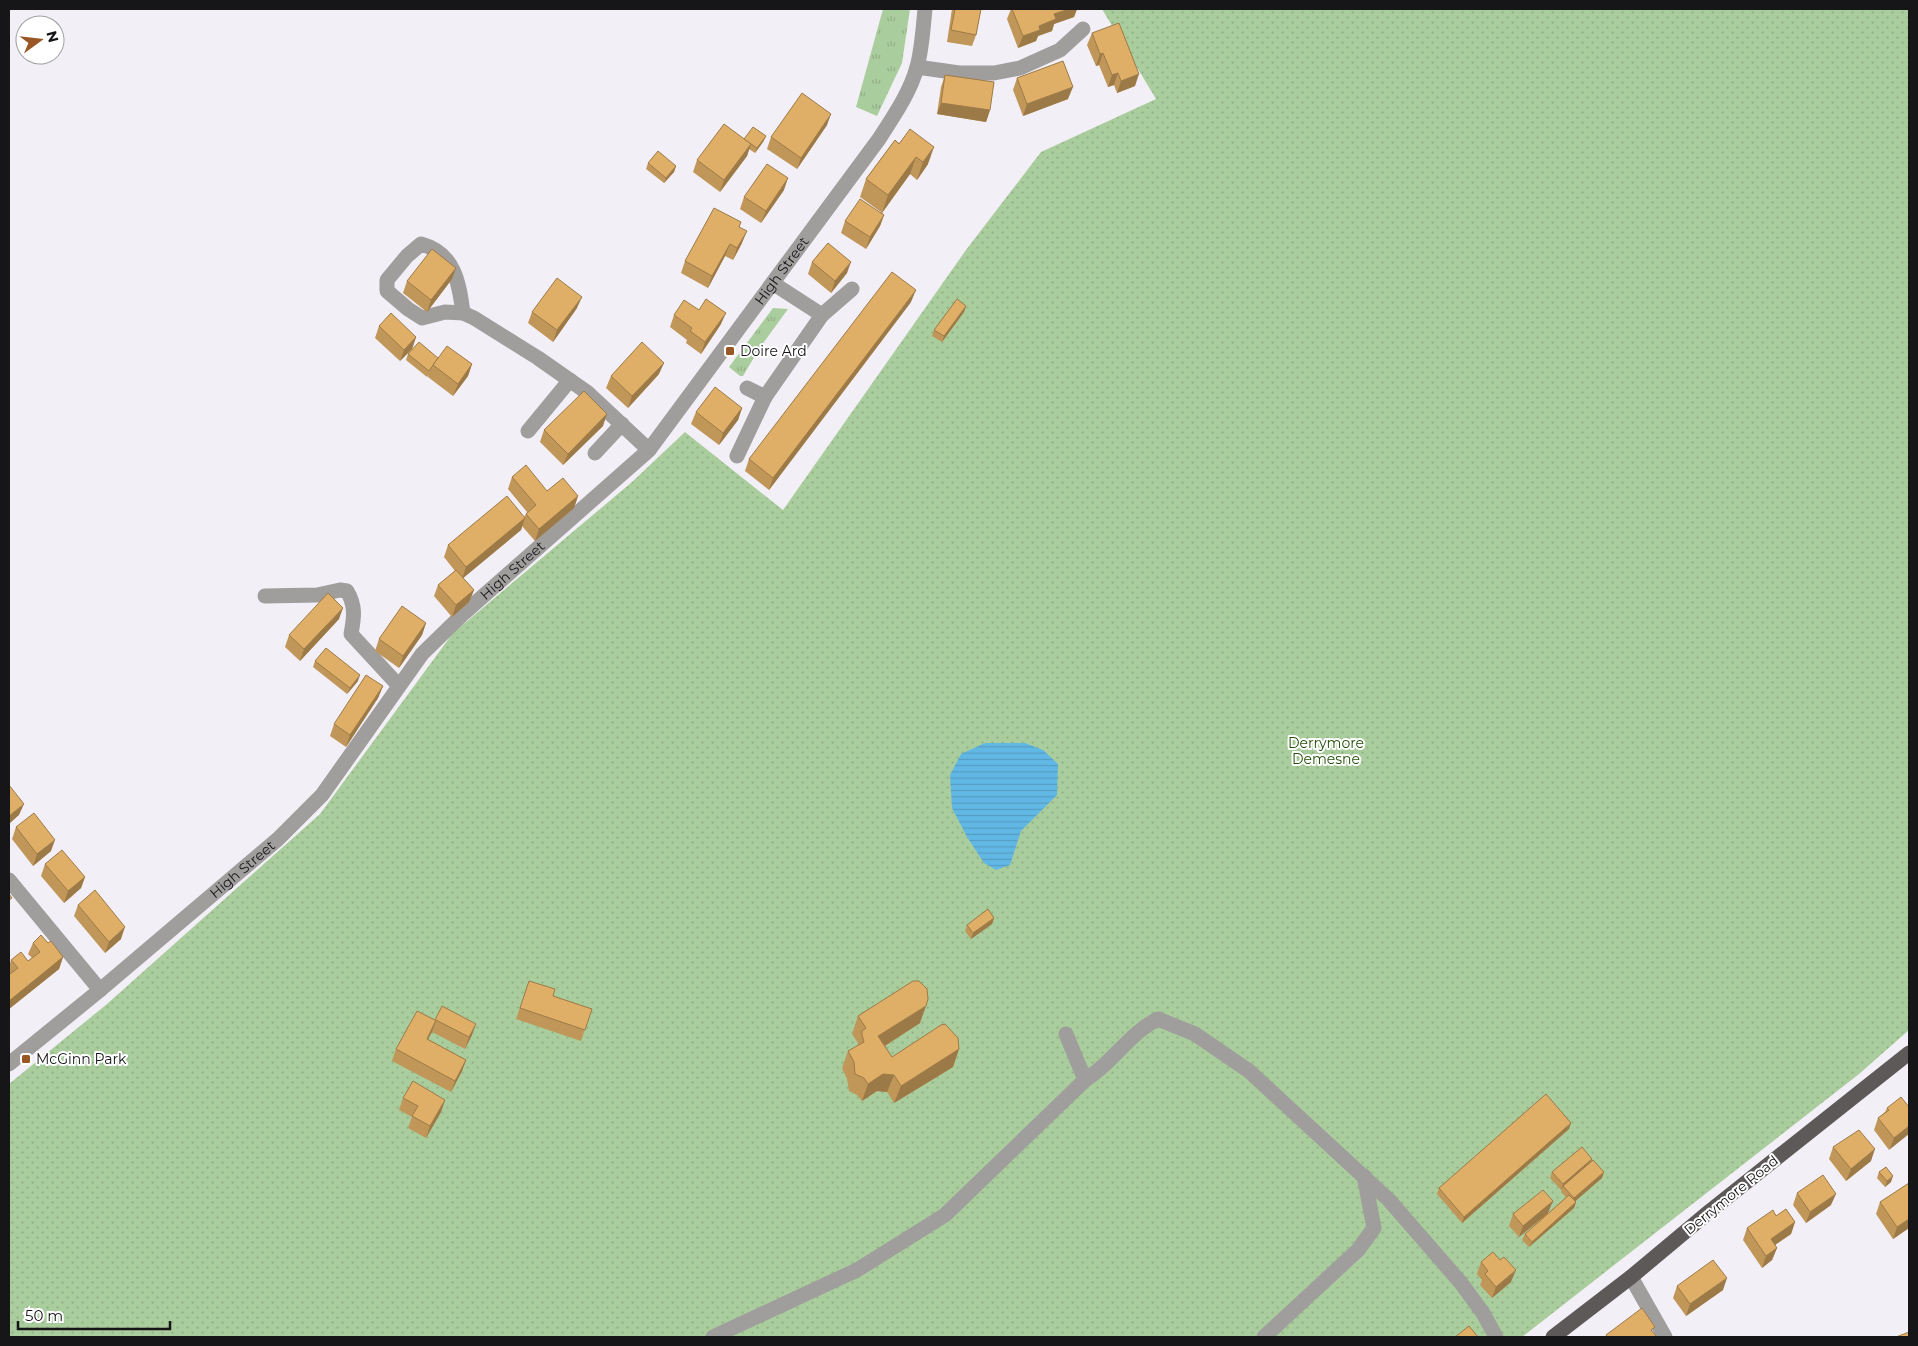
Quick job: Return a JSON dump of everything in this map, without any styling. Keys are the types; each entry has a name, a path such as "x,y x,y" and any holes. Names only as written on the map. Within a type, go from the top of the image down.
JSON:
{"main road":[{"name":"Derrymore Road","path":"1553,1337 1632,1277 1710,1211 1909,1053"}],"street":[{"name":"High Street","path":"9,1064 100,990 278,839 322,794 422,654 464,613 649,450 879,140 906,94 917,67 925,9"},
{"path":"917,67 994,74 1020,68 1060,50 1083,29"},
{"path":"463,313 460,285 450,262 430,246 420,244 387,280 387,291 422,318 445,312 463,313 531,353 588,393 649,450"},
{"path":"774,284 822,315"},
{"path":"737,456 765,397 822,315 852,288"},
{"path":"528,430 570,380"},
{"path":"747,388 765,397"},
{"path":"594,453 622,424"},
{"path":"265,596 317,595 340,590 347,591 355,611 350,634 399,686"},
{"path":"9,880 100,990"},
{"path":"713,1337 857,1270 945,1214 1085,1080 1099,1072 1147,1025 1158,1019 1195,1034 1248,1071 1390,1200 1461,1283 1483,1313 1496,1337"},
{"path":"1066,1034 1085,1080"},
{"path":"1264,1337 1358,1250 1374,1228 1364,1176"},
{"path":"1632,1277 1665,1337"}],"green space":[{"path":"883,9 910,9 902,63 877,116 856,107"},
{"name":"Derrymore Demesne","path":"1102,9 1909,9 1909,1030 1859,1074 1522,1337 9,1337 9,1084 107,1004 320,814 453,633 632,482 685,432 783,510 966,250 1041,152 1156,99"},
{"path":"773,308 788,309 759,349 743,376 740,376 729,367"}],"water":[{"path":"985,743 1025,743 1043,750 1058,764 1057,795 1021,831 1010,865 996,870 984,863 967,837 952,808 950,775 961,754"}],"building":[{"path":"955,9 981,9 976,35 951,30"},
{"path":"1012,9 1069,9 1054,14 1056,19 1039,26 1040,30 1023,36"},
{"path":"1119,23 1139,74 1121,81 1118,73 1112,75 1103,53 1100,54 1092,33"},
{"path":"1063,61 1073,87 1027,104 1017,78"},
{"path":"945,75 994,82 990,110 941,103"},
{"path":"802,93 831,114 801,158 771,137"},
{"path":"724,124 751,144 724,180 697,160"},
{"path":"753,127 766,136 757,148 744,139"},
{"path":"910,129 934,147 923,162 916,157 888,195 866,179 895,140 899,144"},
{"path":"658,151 676,166 666,178 648,163"},
{"path":"767,164 788,178 766,211 744,197"},
{"path":"860,199 884,215 870,237 845,221"},
{"path":"714,208 741,222 739,227 747,231 737,248 730,244 712,276 685,261"},
{"path":"828,243 851,262 835,281 812,262"},
{"path":"432,249 456,268 431,300 407,281"},
{"path":"892,272 916,290 773,478 749,459"},
{"path":"557,278 582,297 557,330 532,312"},
{"path":"706,299 726,313 705,342 690,331 692,328 674,315 684,300 699,310"},
{"path":"957,299 966,306 944,336 934,330"},
{"path":"391,313 416,337 404,350 379,326"},
{"path":"419,342 438,358 429,371 408,354"},
{"path":"642,342 664,363 632,396 611,376"},
{"path":"447,346 472,364 458,384 433,365"},
{"path":"715,387 742,408 723,433 696,412"},
{"path":"584,391 607,414 568,454 544,430"},
{"path":"526,465 547,491 563,478 578,496 539,529 526,514 536,505 512,477"},
{"path":"507,496 525,518 466,567 448,545"},
{"path":"456,570 474,590 456,605 438,585"},
{"path":"328,593 343,608 304,649 289,635"},
{"path":"402,606 426,623 403,656 379,639"},
{"path":"326,648 360,675 350,688 315,661"},
{"path":"366,675 383,686 350,735 334,724"},
{"path":"9,785 24,804 9,816"},
{"path":"34,813 55,840 37,854 16,827"},
{"path":"62,850 85,877 68,891 45,864"},
{"path":"95,890 125,927 109,942 78,905"},
{"path":"988,909 994,918 973,933 967,925"},
{"path":"41,935 48,943 51,941 63,957 9,1001 9,972 10,974 18,968 11,960 21,952 28,961 40,952 33,943"},
{"path":"529,981 555,989 553,996 592,1009 585,1030 520,1008"},
{"path":"913,981 919,981 927,989 928,999 926,1006 878,1036 892,1057 945,1024 958,1038 959,1049 901,1086 894,1075 883,1074 868,1084 864,1078 855,1074 854,1062 848,1051 864,1042 862,1031 866,1028 858,1016"},
{"path":"442,1006 476,1024 469,1037 436,1020 427,1039 466,1060 455,1081 396,1049 417,1011 435,1020"},
{"path":"413,1081 445,1100 430,1126 412,1116 418,1106 403,1098"},
{"path":"1546,1094 1571,1123 1464,1217 1439,1188"},
{"path":"1901,1097 1909,1107 1909,1126 1894,1138 1878,1118 1889,1110 1887,1108"},
{"path":"1859,1130 1875,1149 1851,1169 1833,1147"},
{"path":"1582,1147 1592,1159 1563,1184 1552,1172"},
{"path":"1593,1160 1604,1172 1574,1198 1563,1186"},
{"path":"1886,1167 1893,1176 1887,1181 1879,1172"},
{"path":"1823,1175 1836,1194 1810,1212 1797,1193"},
{"path":"1909,1183 1909,1219 1897,1227 1880,1202"},
{"path":"1543,1190 1553,1201 1523,1226 1513,1214"},
{"path":"1569,1195 1576,1202 1532,1242 1525,1234"},
{"path":"1786,1209 1795,1222 1771,1239 1777,1248 1766,1256 1747,1228 1773,1210 1776,1216"},
{"path":"1493,1252 1500,1260 1504,1257 1516,1270 1496,1287 1485,1274 1488,1271 1481,1262"},
{"path":"1713,1260 1727,1278 1690,1304 1677,1286"},
{"path":"1642,1308 1655,1327 1651,1330 1657,1337 1607,1337 1606,1335"},
{"path":"1469,1326 1478,1337 1455,1337"},
{"path":"1909,1332 1909,1337 1896,1337"}],"place":[{"name":"Doire Ard","path":"730,351"},
{"name":"McGinn Park","path":"26,1059"}]}
